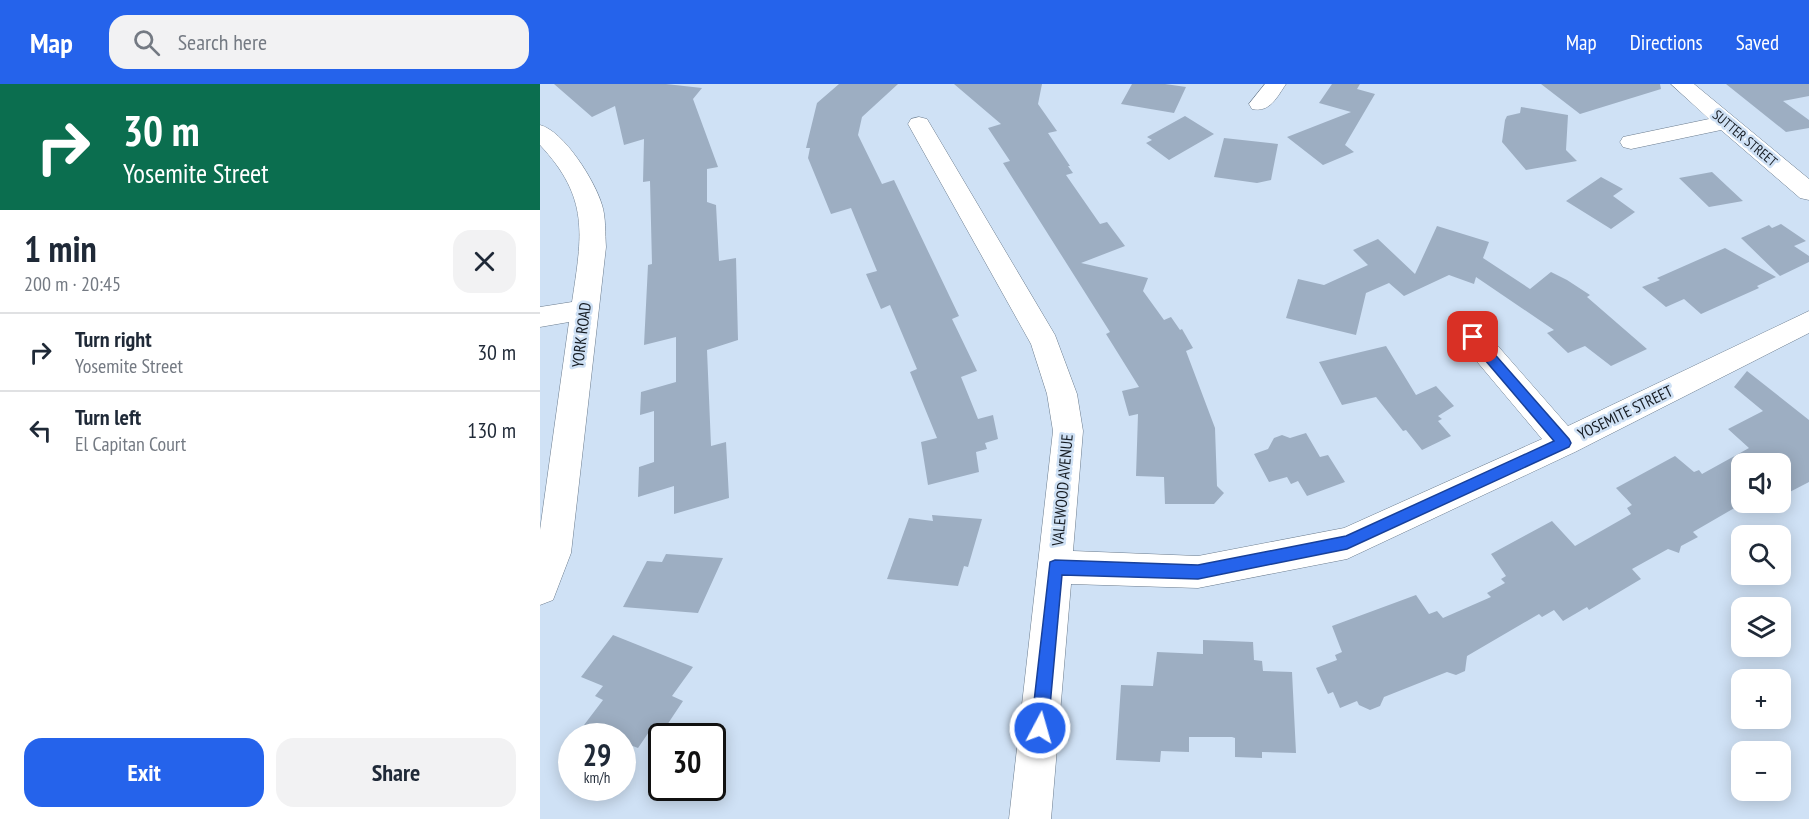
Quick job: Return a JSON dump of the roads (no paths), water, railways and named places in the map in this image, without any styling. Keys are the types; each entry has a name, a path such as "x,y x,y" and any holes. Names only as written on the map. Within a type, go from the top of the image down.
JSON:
{"street":[{"path":"1260,104 1276,84"},
{"name":"SUTTER STREET","path":"1681,84 1809,192"},
{"path":"1631,142 1726,122"},
{"name":"VALEWOOD AVENUE","path":"919,124 1045,343 1062,394 1068,432 1030,819"},
{"name":"YORK ROAD","path":"540,132 569,162 590,205 593,247 554,553 540,588"},
{"path":"540,317 584,310"},
{"name":"YOSEMITE STREET","path":"1055,567 1198,572 1347,543 1564,443 1809,321"},
{"path":"1473,337 1564,443"}]}
